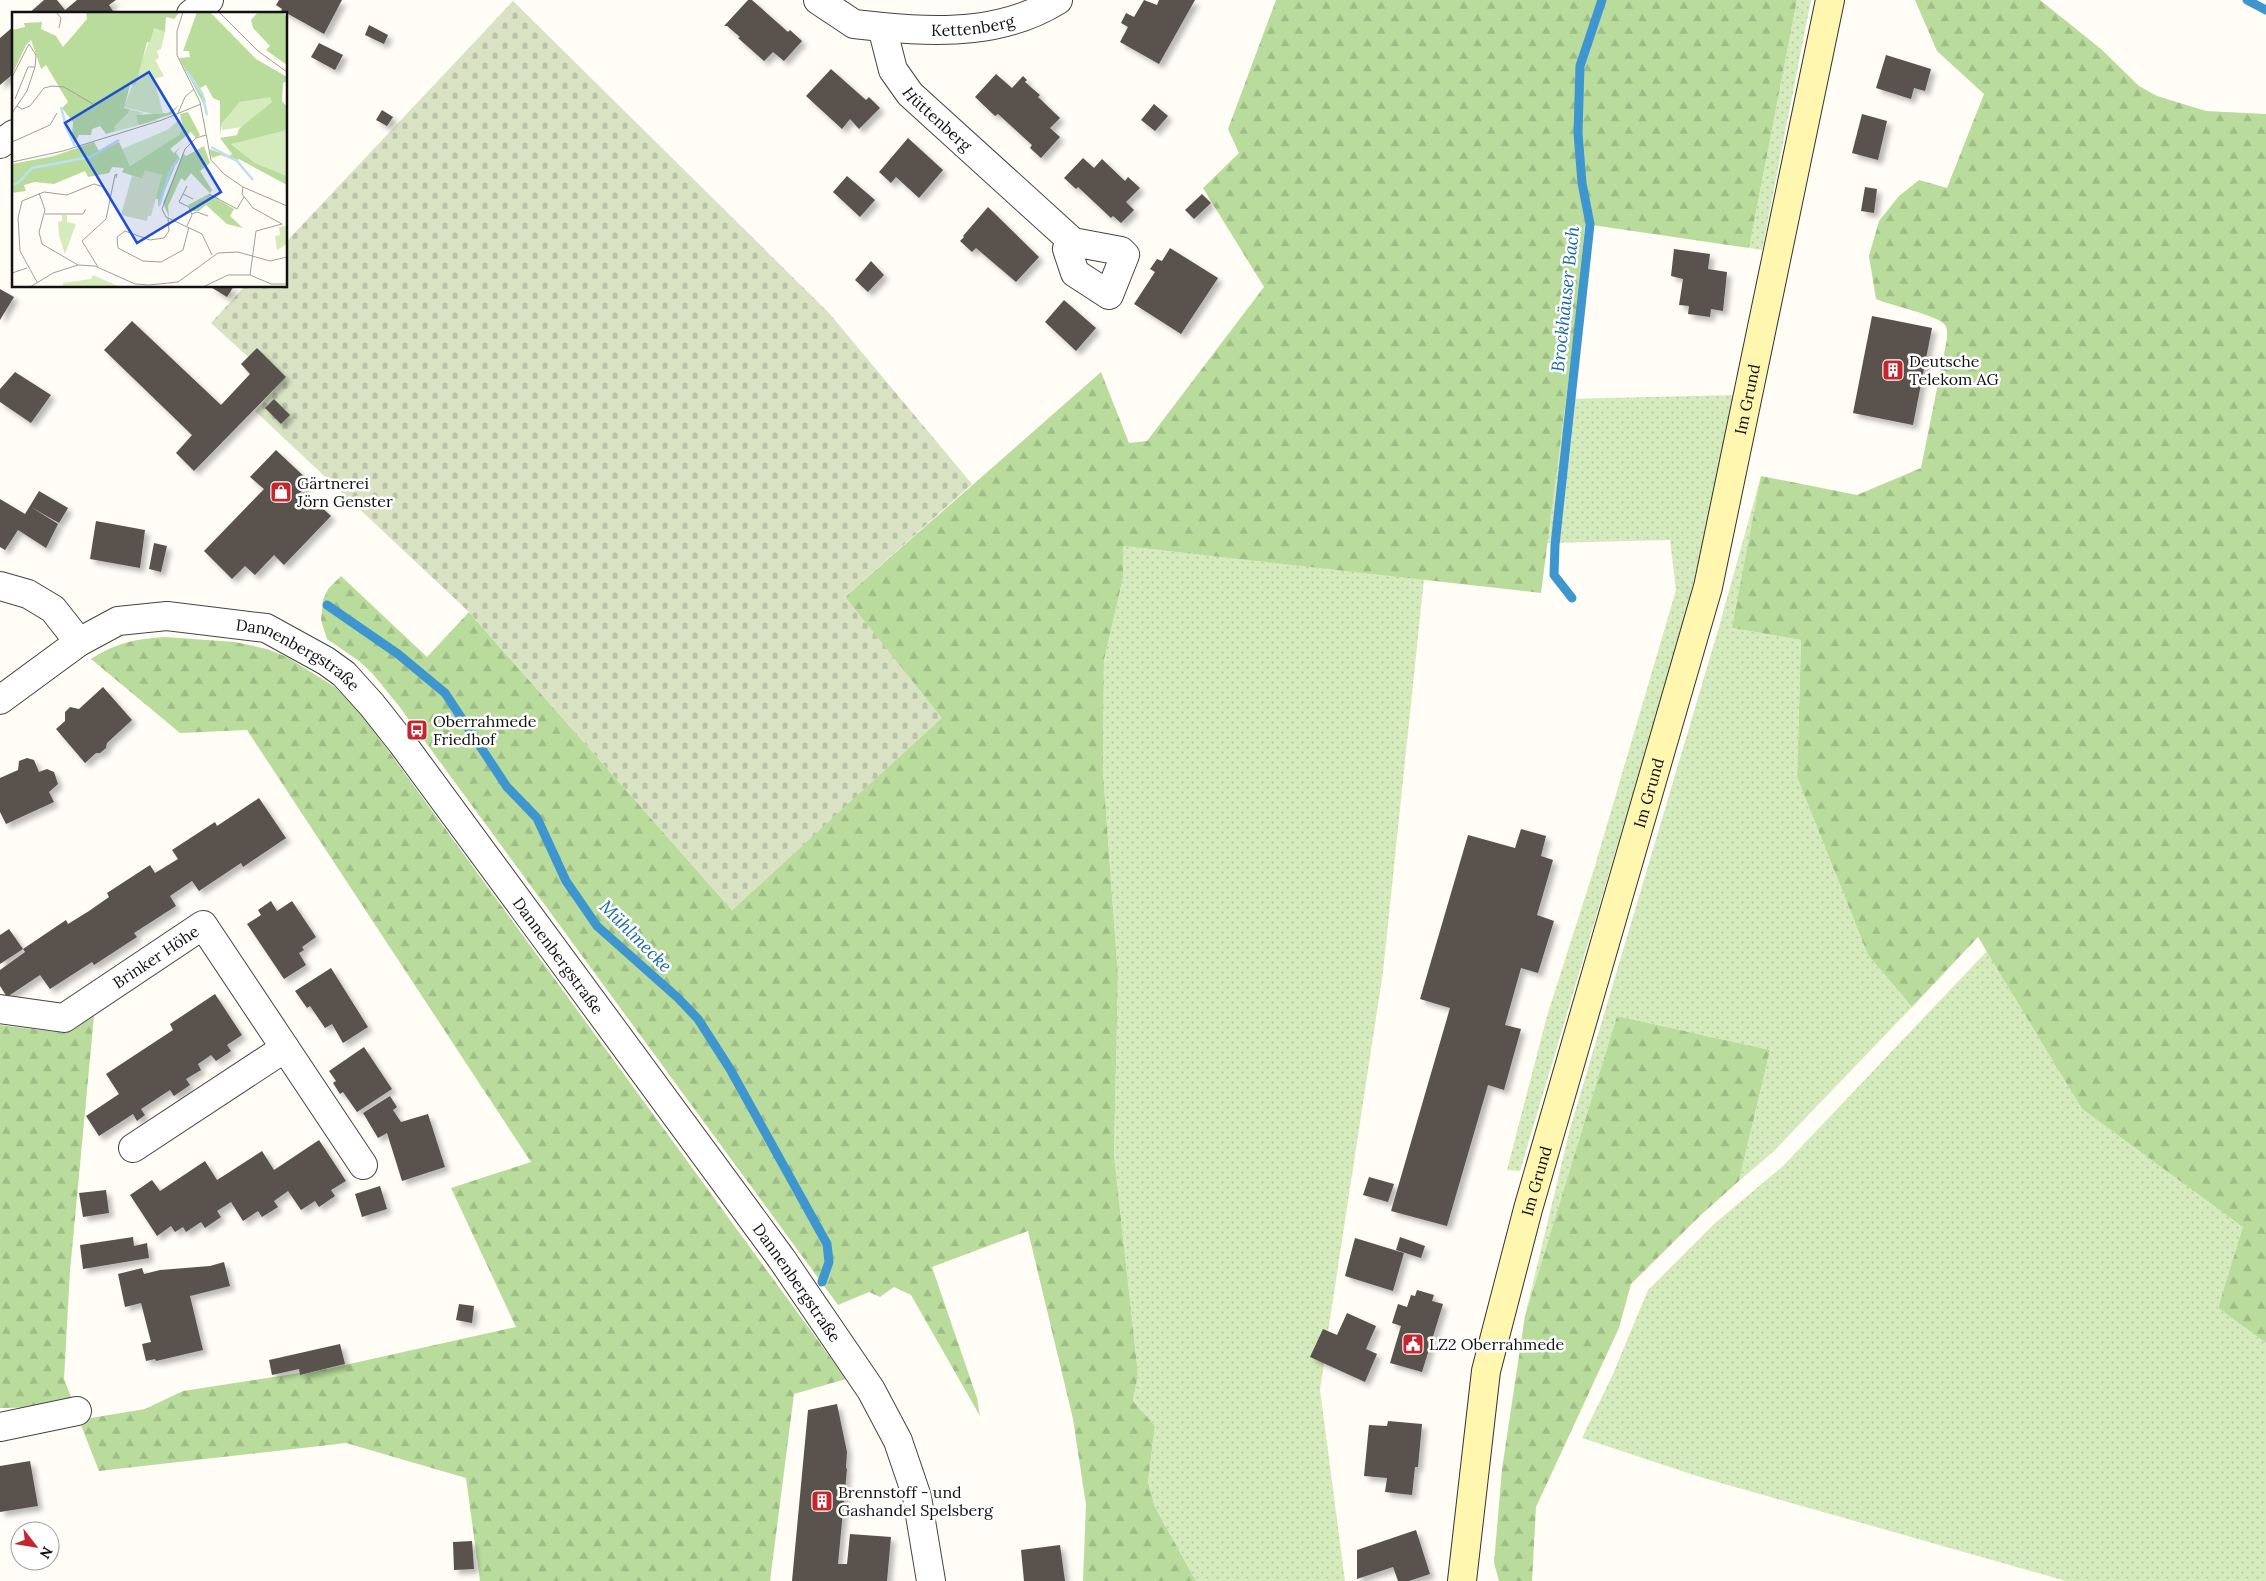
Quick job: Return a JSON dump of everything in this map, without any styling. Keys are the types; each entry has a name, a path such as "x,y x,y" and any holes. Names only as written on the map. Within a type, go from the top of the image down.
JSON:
{"main road":[{"name":"Im Grund","path":"1462,1581 1486,1371 1531,1200 1708,587 1830,0"}],"street":[{"path":"194,12 209,0"},
{"path":"818,0 854,24 882,28"},
{"name":"Kettenberg","path":"882,28 918,31 965,30 1025,17 1058,0"},
{"name":"Hüttenberg","path":"882,28 893,70 910,94 1073,242"},
{"path":"0,144 12,135"},
{"path":"0,586 28,594 53,608 79,642"},
{"name":"Dannenbergstraße","path":"0,700 79,642 118,621 137,618 167,616 266,628 326,661 344,674 372,705 781,1258 871,1390 898,1441 917,1497 931,1581"},
{"name":"Brinker Höhe","path":"0,1009 64,1018 203,925 363,1165"},
{"path":"133,1148 285,1048"},
{"path":"0,1427 77,1411"}],"green space":[{"path":"1276,0 1797,0 1749,248 1585,224 1577,315 1541,593 1123,546 1123,578 1104,660 1103,771 1118,976 1114,1155 1138,1374 1133,1401 1155,1426 1148,1482 1155,1507 1196,1581 1083,1581 1086,1505 1073,1419 1028,1231 932,1267 977,1398 980,1416 911,1295 894,1287 880,1297 869,1292 838,1305 399,706 372,673 359,661 327,639 321,620 323,600 328,589 341,576 427,657 469,612 732,910 941,718 845,597 1101,372 1129,443 1147,441 1264,287 1203,188 1239,153 1228,129"},
{"path":"1797,0 1811,0 1762,250 1749,248"},
{"path":"1915,0 2040,0 2101,49 2139,86 2157,96 2206,111 2266,114 2266,1343 2218,1308 2243,1227 2082,1109 1978,937 1912,1007 1868,955 1797,777 1801,640 1732,628 1761,476 1857,495 1921,468 1947,339 1947,329 1944,324 1932,317 1876,299 1869,256 1879,221 1899,196 1919,180 1947,188 1984,94 1937,51"},
{"path":"513,1 829,313 972,484 845,597 942,718 732,910 469,612 255,411 286,377 257,349 248,357 211,323 243,288 288,288 288,240"},
{"path":"1734,395 1702,547 1683,625 1520,1171 1507,1170 1547,1016 1594,869 1676,590 1670,540 1547,543 1566,399"},
{"path":"1761,476 1733,628 1801,640 1797,777 1868,955 1912,1007 1773,1152 1739,1181 1770,1050 1617,1016 1525,1316 1570,1129 1719,627"},
{"path":"1123,546 1424,579 1383,972 1328,1332 1310,1357 1324,1363 1320,1390 1345,1581 1196,1581 1155,1507 1148,1482 1155,1426 1133,1401 1138,1374 1114,1155 1118,976 1103,771 1104,660 1123,578"},
{"path":"165,637 235,642 267,649 287,657 335,687 363,716 846,1379 794,1394 770,1581 480,1581 466,1478 346,1443 99,1471 79,1420 145,1409 183,1391 300,1373 300,1375 516,1327 451,1188 531,1162 247,730 180,733 91,659 109,649 126,643"},
{"path":"1987,951 2082,1109 2244,1227 2218,1308 2266,1343 2266,1581 2066,1581 1700,1477 1582,1438 1613,1374 1648,1290 1714,1224 1783,1166"},
{"path":"94,1016 70,1271 64,1379 73,1402 55,1407 0,1408 0,1025 64,1033 75,1029"},
{"path":"1617,1016 1770,1050 1739,1181 1702,1214 1631,1284 1619,1328 1536,1507 1532,1581 1499,1581 1494,1563 1502,1469 1525,1316"}],"building":[{"path":"44,0 57,0 65,10 77,0 116,0 109,5 114,12 30,12"},
{"path":"279,0 342,0 324,34 288,14 288,12 281,12 282,9 276,5"},
{"path":"748,0 752,0 788,32 790,30 802,41 784,61 773,52 764,61 738,38 740,37 727,26 724,26"},
{"path":"1144,0 1157,5 1159,0 1195,0 1159,64 1120,42 1128,27 1121,23 1126,13 1134,17"},
{"path":"369,25 388,35 384,44 365,35"},
{"path":"12,28 12,75 0,85 0,38"},
{"path":"319,43 343,55 335,70 311,57"},
{"path":"1886,55 1931,69 1925,91 1914,88 1911,99 1876,88"},
{"path":"831,69 866,100 869,97 880,108 859,129 850,119 842,129 806,96"},
{"path":"996,74 1012,88 1023,76 1027,80 1025,82 1040,95 1038,97 1060,118 1050,128 1060,137 1041,158 1030,148 1032,145 998,114 995,116 975,97"},
{"path":"1154,104 1168,116 1155,131 1141,120"},
{"path":"382,110 393,117 387,126 376,120"},
{"path":"1862,114 1887,121 1878,160 1852,153"},
{"path":"908,138 943,170 919,198 896,177 891,183 879,172"},
{"path":"1083,158 1094,168 1102,159 1125,181 1128,177 1140,188 1126,202 1134,210 1121,223 1113,216 1111,218 1078,187 1076,189 1064,178"},
{"path":"847,176 875,200 860,217 833,192"},
{"path":"1865,187 1877,189 1874,213 1861,211"},
{"path":"1202,194 1211,203 1194,219 1185,210"},
{"path":"988,207 1039,257 1016,282 976,248 972,252 960,241"},
{"path":"1170,248 1218,278 1181,334 1134,304 1155,272 1150,269 1157,259 1162,261"},
{"path":"1674,249 1710,254 1708,269 1727,272 1723,311 1711,309 1710,317 1688,314 1689,306 1679,305 1683,279 1671,276"},
{"path":"871,261 884,275 868,292 855,280"},
{"path":"212,288 233,288 227,297"},
{"path":"0,289 14,297 0,320"},
{"path":"1064,300 1096,328 1076,351 1045,322"},
{"name":"Deutsche Telekom AG","path":"1872,316 1932,328 1913,425 1853,413"},
{"path":"132,321 221,405 250,374 241,364 257,348 286,377 194,471 176,453 192,435 104,350"},
{"path":"15,372 51,395 31,423 0,402 0,389"},
{"path":"274,399 290,415 281,424 265,408"},
{"path":"276,450 310,482 299,494 311,507 316,502 331,516 284,565 274,555 255,575 245,566 232,579 204,551 264,489 250,477"},
{"path":"39,491 68,508 59,523 31,507 58,524 46,548 18,530 5,550 0,547 0,499 25,514"},
{"path":"96,521 145,530 140,568 90,559"},
{"path":"154,543 167,546 161,572 149,569"},
{"path":"103,687 132,720 107,743 106,748 100,753 96,753 85,763 56,729 65,721 65,712 70,707 79,709"},
{"path":"27,758 34,760 39,772 47,769 54,772 58,784 49,792 54,802 6,824 0,812 0,778 18,770 19,761"},
{"path":"259,798 286,838 243,867 241,863 199,891 192,881 170,896 176,906 134,933 137,937 94,965 92,962 50,989 40,975 7,997 0,986 0,970 25,952 23,949 66,920 68,924 89,911 109,897 107,893 150,865 155,873 178,859 172,850 215,822 217,826"},
{"path":"1521,829 1546,836 1541,856 1553,860 1537,915 1554,921 1538,973 1521,968 1505,1025 1521,1029 1504,1090 1488,1085 1447,1226 1391,1211 1450,1008 1420,999 1468,835 1515,848"},
{"path":"271,901 277,911 292,901 316,937 302,947 304,950 299,953 306,965 284,979 247,924 261,915 258,910"},
{"path":"9,929 23,949 0,964 0,935"},
{"path":"331,968 368,1027 343,1043 332,1024 325,1028 310,1006 307,1008 295,991"},
{"path":"215,994 242,1035 227,1045 231,1051 216,1061 211,1055 198,1064 201,1070 186,1079 190,1085 174,1096 170,1090 141,1109 145,1115 137,1121 133,1114 99,1136 86,1116 119,1094 106,1074 173,1030 170,1024"},
{"path":"364,1047 392,1089 357,1112 343,1092 340,1094 333,1083 336,1081 329,1071"},
{"path":"390,1096 397,1107 393,1110 401,1122 428,1114 445,1167 402,1181 387,1133 378,1138 363,1113"},
{"path":"319,1140 346,1181 331,1190 335,1196 319,1207 315,1201 301,1210 288,1191 274,1201 278,1207 262,1217 258,1211 243,1221 231,1202 217,1211 221,1217 205,1228 201,1222 186,1232 183,1227 175,1232 171,1226 157,1236 130,1195 152,1180 160,1191 205,1161 217,1180 262,1151 274,1170"},
{"path":"1369,1177 1394,1184 1388,1202 1363,1195"},
{"path":"380,1186 387,1209 362,1217 355,1194"},
{"path":"106,1190 109,1213 83,1217 79,1193"},
{"path":"133,1237 134,1246 147,1243 149,1258 83,1269 80,1245"},
{"path":"1400,1237 1425,1246 1421,1258 1396,1250"},
{"path":"1355,1238 1404,1253 1393,1291 1345,1276"},
{"path":"224,1262 230,1286 190,1296 203,1350 156,1361 155,1359 146,1361 142,1344 151,1342 141,1303 125,1307 118,1274 142,1268 144,1274 160,1270 210,1266"},
{"name":"LZ2 Oberrahmede","path":"1417,1290 1434,1295 1432,1301 1443,1304 1422,1372 1390,1363 1401,1326 1392,1323 1398,1304 1407,1307 1411,1295 1415,1296"},
{"path":"459,1304 474,1306 472,1323 456,1320"},
{"path":"1347,1313 1376,1326 1366,1349 1377,1354 1365,1382 1310,1357 1323,1329 1337,1335"},
{"path":"340,1344 345,1364 300,1375 299,1369 272,1375 269,1360"},
{"name":"Brennstoff - und Gashandel Spelsberg","path":"837,1404 847,1452 838,1564 847,1564 850,1534 891,1537 887,1581 792,1581 808,1410"},
{"path":"1388,1421 1422,1424 1418,1467 1415,1467 1412,1495 1385,1492 1387,1478 1364,1476 1369,1425 1387,1426"},
{"path":"30,1461 38,1506 0,1512 0,1466"},
{"path":"1416,1530 1430,1574 1409,1581 1398,1581 1393,1567 1357,1579 1357,1550"},
{"path":"472,1541 474,1569 454,1570 453,1542"},
{"path":"1060,1545 1065,1581 1024,1581 1021,1550"}],"waterway":[{"name":"Brockhäuser Bach","path":"1572,598 1554,575 1555,545 1590,224 1582,183 1578,133 1580,66 1602,0"},
{"path":"2247,0 2266,10"},
{"name":"Mühlmecke","path":"327,605 398,654 445,693 507,787 537,818 566,881 597,926 678,998 698,1019 730,1069 827,1244 829,1262 822,1282"}],"place":[{"name":"Deutsche Telekom AG","path":"1893,370"},
{"name":"Gärtnerei Jörn Genster","path":"281,492"},
{"name":"Oberrahmede Friedhof","path":"417,730"},
{"name":"LZ2 Oberrahmede","path":"1413,1344"},
{"name":"Brennstoff - und Gashandel Spelsberg","path":"822,1501"}]}
